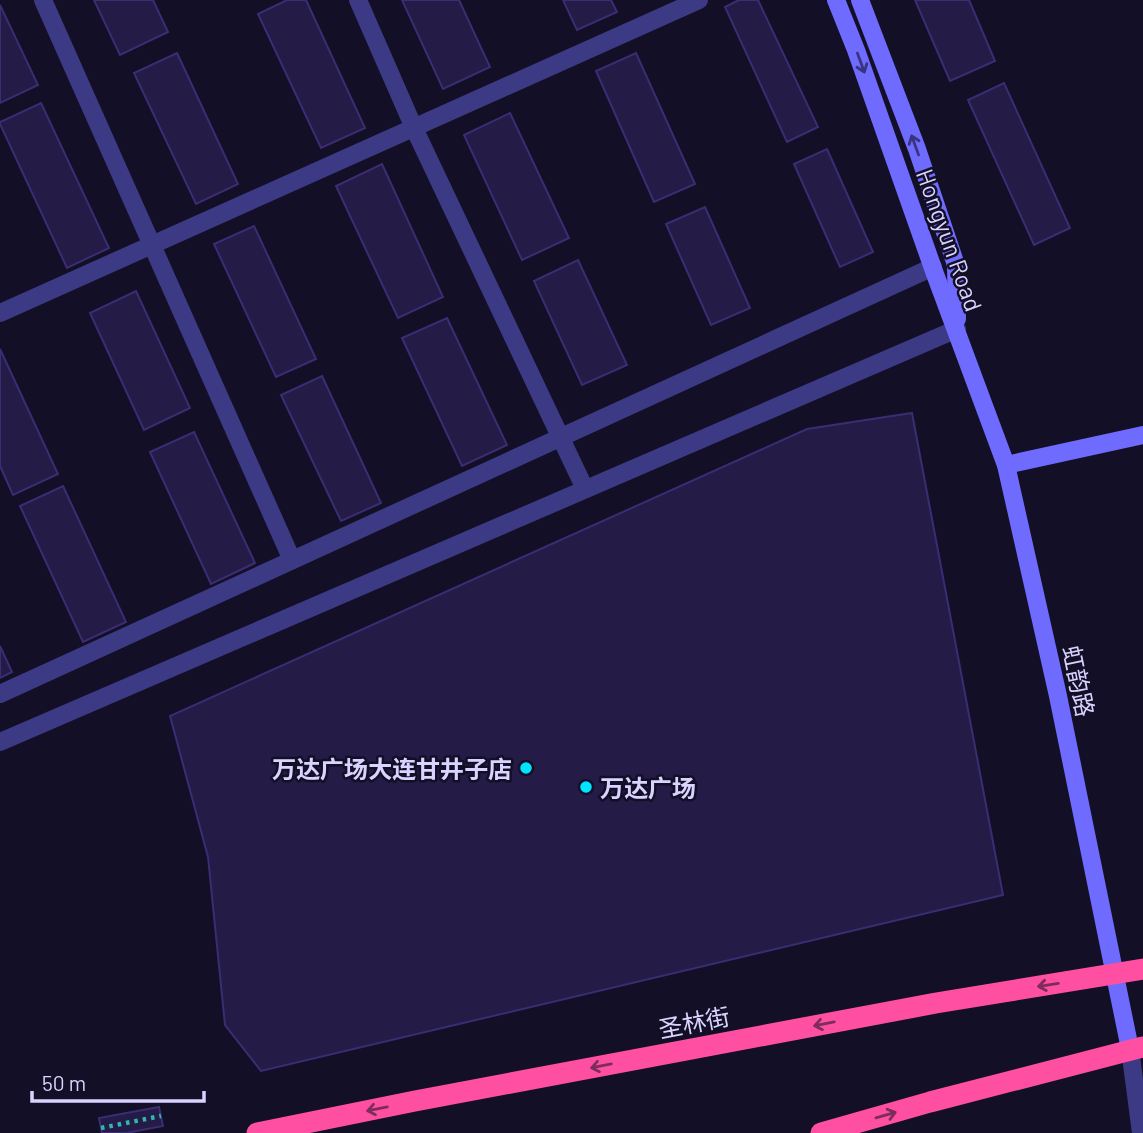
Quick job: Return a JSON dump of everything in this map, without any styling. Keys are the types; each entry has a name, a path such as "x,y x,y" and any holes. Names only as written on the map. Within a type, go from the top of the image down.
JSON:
{"highway":[{"name":"圣林街","path":"257,1133 936,1003 1143,969"},
{"path":"821,1133 1137,1048"}],"street":[{"path":"43,0 292,560"},
{"path":"358,0 414,128 585,489"},
{"path":"0,313 699,0"},
{"name":"Hongyun Road","path":"835,0 957,329"},
{"name":"Hongyun Road","path":"860,0 917,149 956,265 957,329"},
{"path":"0,694 933,267"},
{"path":"0,742 957,329"},
{"name":"虹韵路","path":"957,329 1006,465 1116,974 1137,1048"},
{"path":"1006,465 1143,435"},
{"path":"1137,1048 1141,1133"}],"path":[{"path":"101,1128 161,1116"}],"building":[{"path":"94,0 153,0 168,32 120,55"},
{"path":"287,0 306,0 365,128 321,148 258,14"},
{"path":"402,0 459,0 490,67 443,89"},
{"path":"563,0 611,0 617,12 577,30"},
{"path":"739,0 758,0 818,127 787,142 725,7"},
{"path":"915,0 969,0 995,61 950,81"},
{"path":"0,5 38,85 0,103"},
{"path":"177,53 238,184 196,204 134,73"},
{"path":"636,53 695,184 654,202 596,71"},
{"path":"1004,83 1070,228 1034,245 968,100"},
{"path":"41,103 109,248 67,268 0,124"},
{"path":"510,113 569,238 522,260 464,135"},
{"path":"827,149 873,252 840,267 794,164"},
{"path":"382,164 443,297 398,318 336,186"},
{"path":"705,207 750,308 711,325 666,224"},
{"path":"254,226 316,359 276,377 214,244"},
{"path":"578,260 627,365 582,385 534,281"},
{"path":"136,291 190,408 144,430 90,313"},
{"path":"447,318 507,445 462,466 402,338"},
{"path":"0,349 58,474 13,495 0,466"},
{"path":"322,376 381,503 341,521 281,395"},
{"name":"万达广场","path":"912,413 1003,895 261,1071 225,1025 208,857 170,716 807,429"},
{"path":"194,432 255,563 211,584 150,452"},
{"path":"63,486 126,622 83,642 20,506"},
{"path":"0,646 12,672 0,678"},
{"path":"159,1107 163,1126 126,1133 102,1133 99,1118"}],"place":[{"name":"万达广场大连甘井子店","path":"526,768"},
{"name":"万达广场","path":"586,787"}]}
